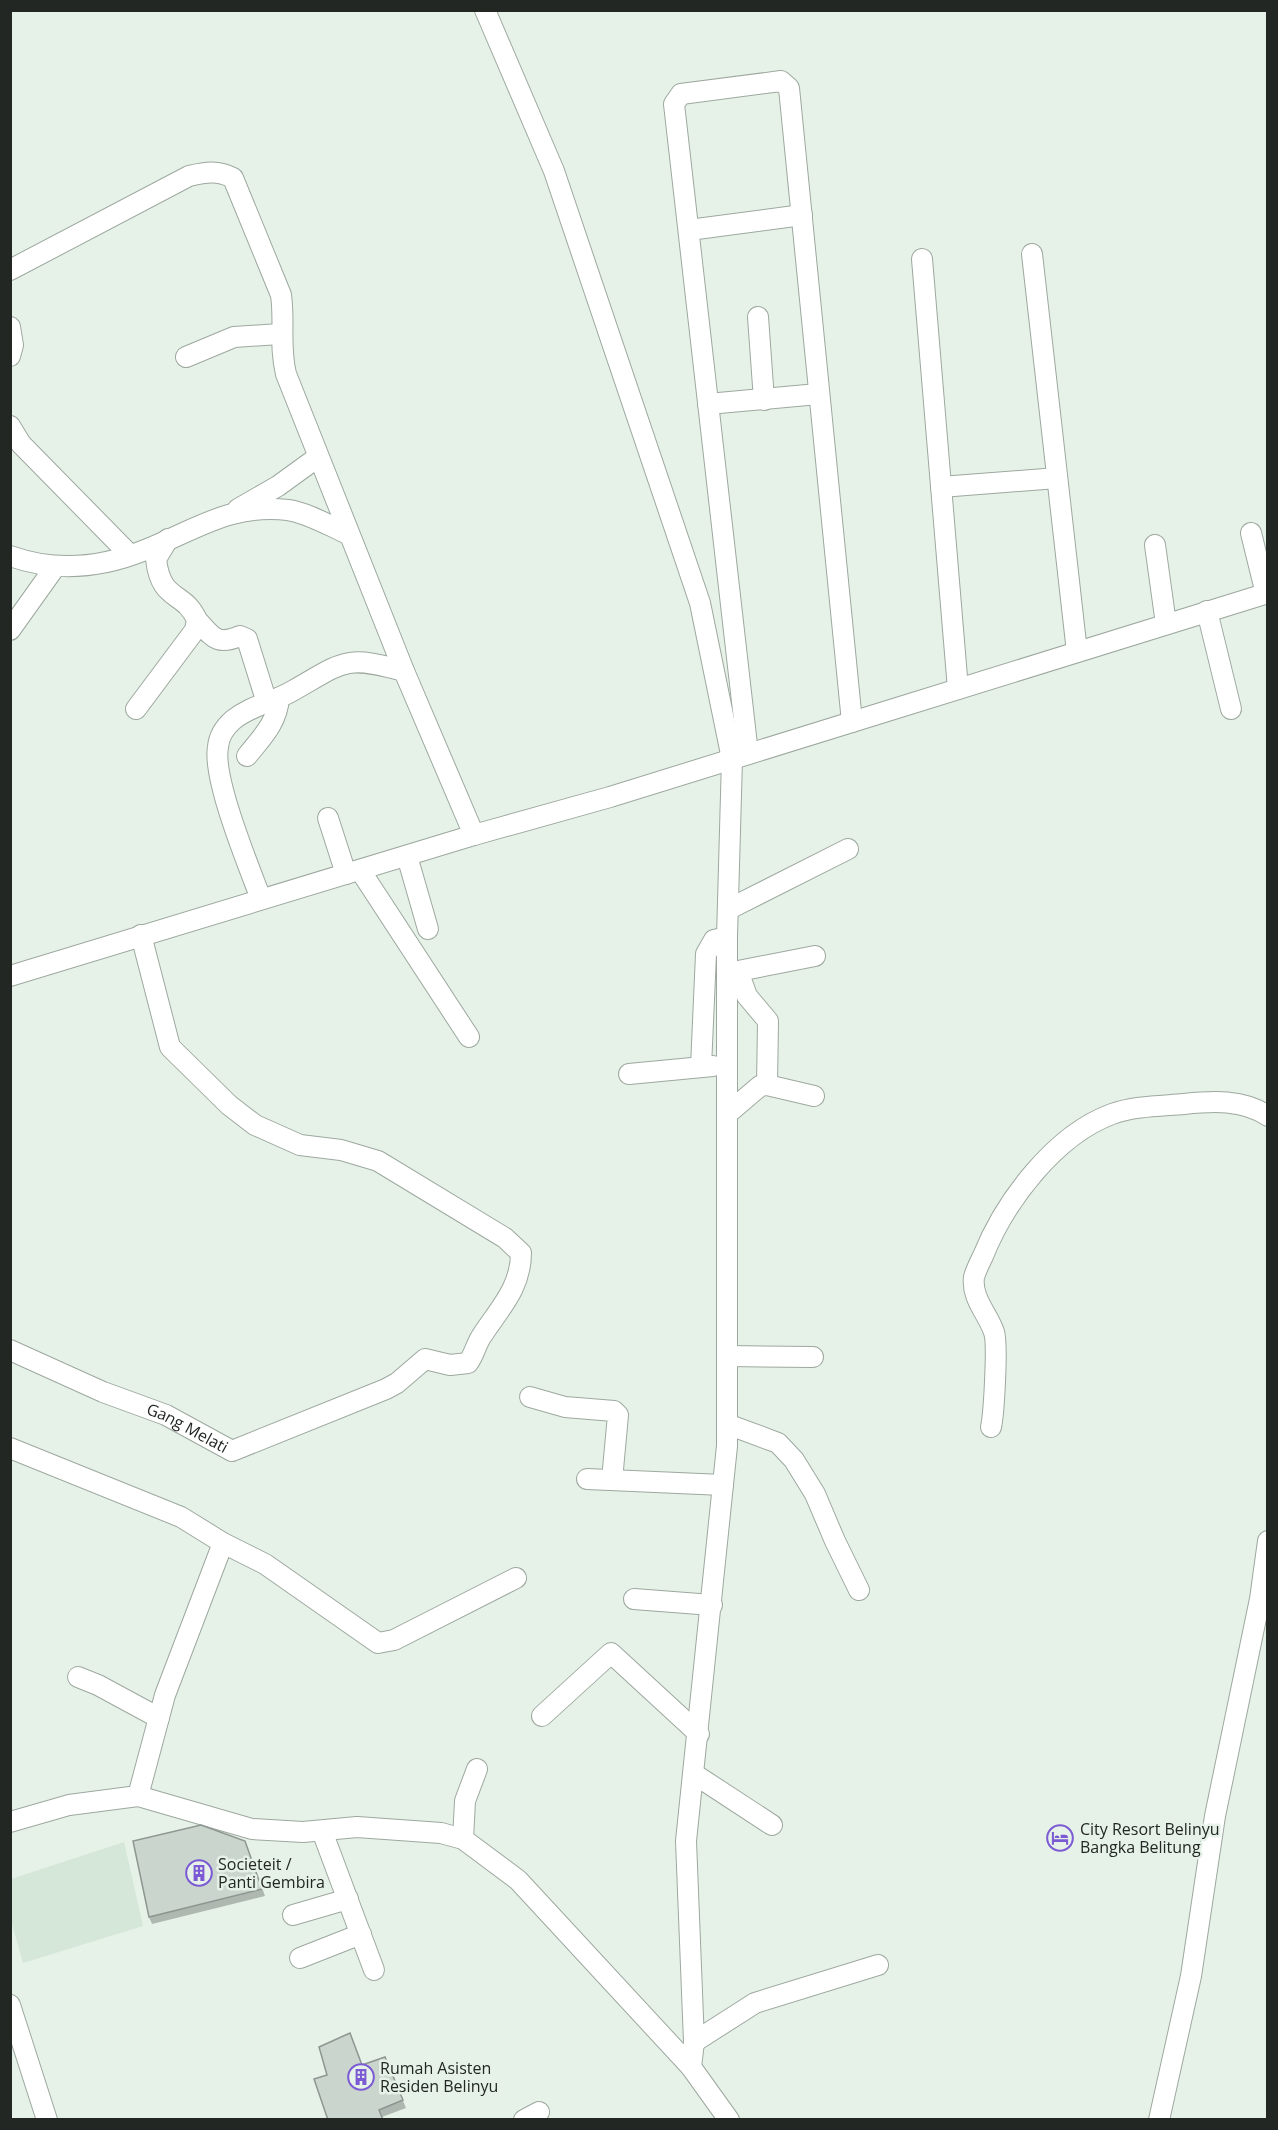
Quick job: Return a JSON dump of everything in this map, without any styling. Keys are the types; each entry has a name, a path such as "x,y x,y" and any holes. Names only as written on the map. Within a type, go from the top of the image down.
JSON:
{"street":[{"path":"485,10 554,171 700,603 740,756"},
{"path":"691,2067 694,2042 687,1875 692,1781 712,1605 727,1424 727,1065 733,972 727,937 740,756 708,405 674,104 681,94 781,81 789,88 852,722"},
{"path":"10,270 189,176 208,171 224,173 233,178 281,295 284,315 280,334 286,374 348,534 474,835"},
{"path":"688,230 802,215"},
{"path":"1032,254 1077,652"},
{"path":"922,259 958,689"},
{"path":"758,317 764,400"},
{"path":"10,327 13,345 10,356"},
{"path":"186,357 234,337 280,334"},
{"path":"708,405 818,394"},
{"path":"10,426 21,444 130,555"},
{"path":"10,556 43,566 55,567 102,563 130,555 201,523 234,512 279,486 318,457"},
{"path":"941,487 1057,478"},
{"path":"234,512 289,510 348,534"},
{"path":"10,976 474,835 610,797 1267,594 1251,533"},
{"path":"168,539 156,559 161,582 167,591 188,605 197,621 218,641 226,642 240,636 247,639 273,701 278,715 247,756"},
{"path":"1155,545 1166,624"},
{"path":"10,630 55,567"},
{"path":"1208,611 1231,709"},
{"path":"136,709 195,630 197,621"},
{"path":"261,899 224,790 217,749 221,734 245,712 273,701 312,678 351,660 371,662 404,671"},
{"path":"328,818 353,872 469,1037"},
{"path":"729,909 848,849"},
{"path":"407,856 428,929"},
{"name":"Gang Melati","path":"10,1350 103,1392 166,1415 232,1451 400,1380 425,1359 450,1365 468,1363 479,1340 513,1292 521,1269 521,1252 505,1238 378,1161 341,1150 300,1145 255,1125 228,1105 170,1047 141,935"},
{"path":"701,1067 706,954 714,940 727,937"},
{"path":"733,972 815,956"},
{"path":"733,972 747,996 768,1020 767,1085"},
{"path":"629,1074 727,1065"},
{"path":"727,1114 754,1089 767,1085 813,1096"},
{"path":"991,1427 995,1404 993,1377 995,1334 975,1294 974,1277 995,1225 1045,1161 1075,1134 1113,1113 1211,1101 1254,1107 1268,1116"},
{"path":"727,1356 813,1357"},
{"path":"530,1397 564,1407 614,1411 618,1415 612,1480"},
{"path":"727,1424 778,1443 794,1460 815,1494 859,1590"},
{"path":"10,1448 181,1517 223,1543 265,1564 378,1643 394,1640 516,1578"},
{"path":"587,1479 723,1485"},
{"path":"1159,2120 1191,1976 1215,1816 1260,1599 1268,1540"},
{"path":"138,1796 165,1695 223,1543"},
{"path":"634,1599 712,1605"},
{"path":"542,1716 611,1653 699,1734"},
{"path":"78,1677 98,1685 159,1718"},
{"path":"463,1839 465,1801 477,1768"},
{"path":"692,1781 772,1825"},
{"path":"10,1822 69,1805 138,1796 252,1829 303,1832 357,1827 415,1830 441,1833 463,1839 518,1880 691,2067 729,2120"},
{"path":"322,1830 374,1970"},
{"path":"293,1915 348,1899"},
{"path":"300,1958 361,1934"},
{"path":"694,2042 755,2003 878,1965"},
{"path":"10,2005 47,2120"}],"shaded area":[{"path":"124,1842 143,1926 23,1963 11,1920 11,1879"}],"building":[{"name":"Societeit / Panti Gembira","path":"201,1825 245,1841 262,1889 149,1917 133,1841"},
{"name":"Rumah Asisten Residen Belinyu","path":"350,2033 362,2065 385,2057 403,2100 379,2110 383,2120 328,2120 314,2079 327,2075 319,2047"}],"place":[{"name":"City Resort Belinyu Bangka Belitung","path":"1060,1838"},
{"name":"Societeit / Panti Gembira","path":"199,1873"},
{"name":"Rumah Asisten Residen Belinyu","path":"361,2077"}]}
